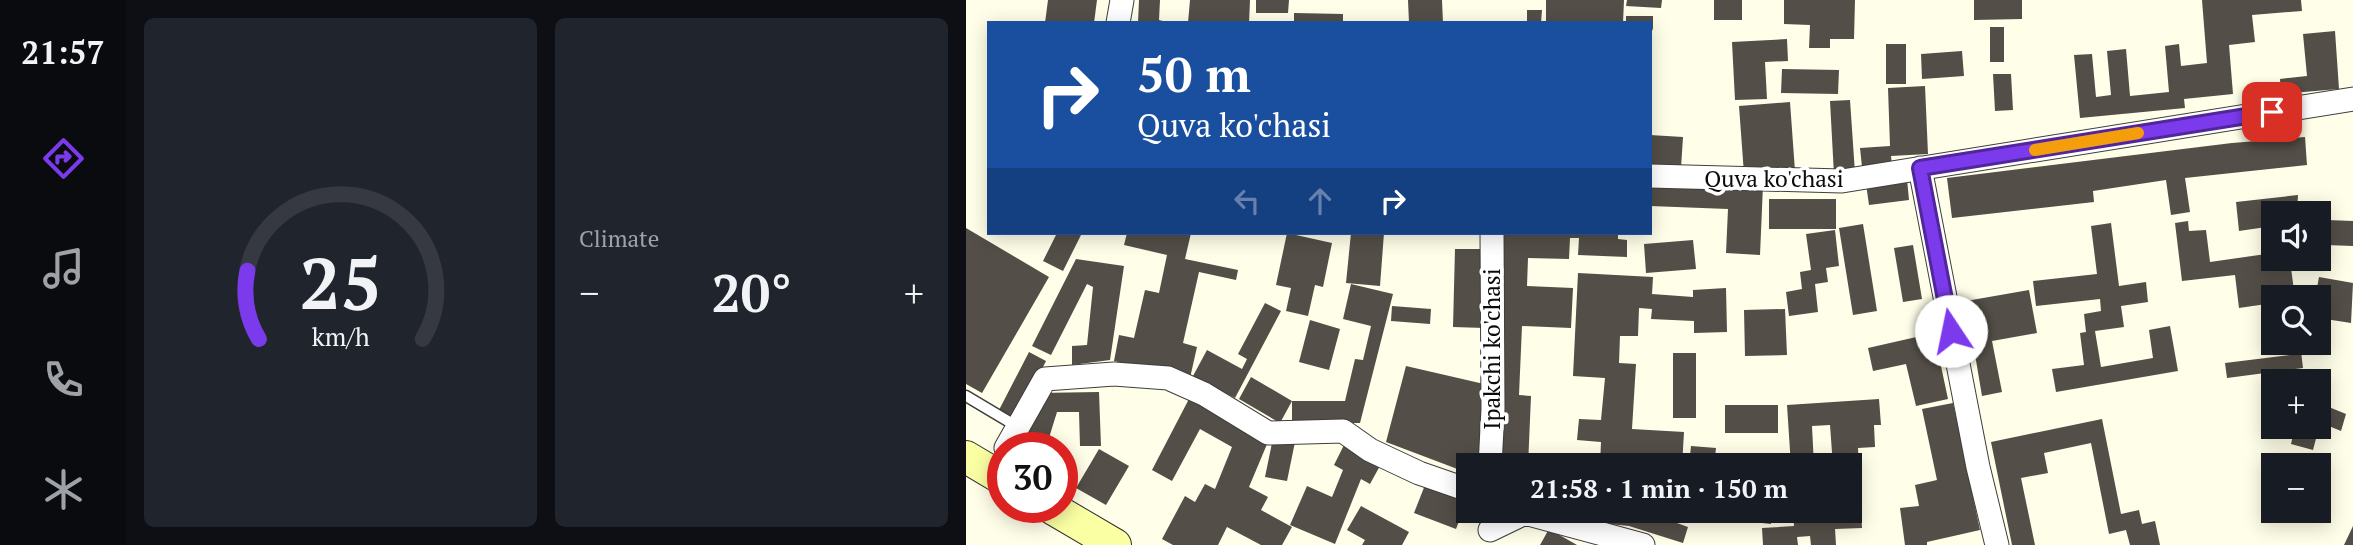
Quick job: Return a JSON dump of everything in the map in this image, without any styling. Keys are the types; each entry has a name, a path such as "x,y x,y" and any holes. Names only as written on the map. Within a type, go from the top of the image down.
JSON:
{"street":[{"path":"1118,21 1122,0"},
{"name":"Quva ko'chasi","path":"1652,176 1842,181 2353,99"},
{"path":"1920,168 1978,467 1997,545"},
{"name":"Ipakchi ko'chasi","path":"1491,453 1492,235"},
{"path":"1015,432 1045,379 1114,374 1168,378 1203,394 1268,433 1343,431 1370,450 1419,473 1456,486"},
{"path":"1490,529 1525,513 1643,545"},
{"path":"1075,523 1105,542"}],"lane":[{"path":"966,397 1018,427"}],"building":[{"path":"1048,0 1097,0 1094,21 1045,21"},
{"path":"1139,0 1160,0 1159,20 1163,21 1138,21"},
{"path":"1190,0 1250,0 1249,21 1188,21"},
{"path":"1256,0 1289,0 1288,13 1256,13"},
{"path":"1408,0 1442,0 1443,21 1409,21"},
{"path":"1546,0 1624,0 1623,21 1546,21"},
{"path":"1627,0 1662,0 1661,8 1626,6"},
{"path":"1714,0 1742,0 1742,20 1714,20"},
{"path":"1784,0 1855,0 1854,39 1830,39 1830,48 1809,48 1810,25 1784,24"},
{"path":"1974,0 2022,0 2022,19 1974,20"},
{"path":"2202,0 2301,0 2302,11 2252,15 2255,42 2229,45 2233,94 2184,99 2185,108 2080,118 2074,55 2092,54 2096,97 2111,95 2107,51 2126,49 2130,96 2169,92 2165,46 2179,44 2181,66 2207,63"},
{"path":"1527,10 1542,10 1541,21 1527,21"},
{"path":"1294,13 1343,14 1343,21 1294,21"},
{"path":"1626,16 1653,16 1653,31 1652,21 1626,21"},
{"path":"1990,27 2004,27 2004,62 1990,62"},
{"path":"2335,31 2339,89 2281,94 2280,79 2307,76 2303,34"},
{"path":"1787,39 1788,61 1765,62 1767,99 1735,100 1732,42"},
{"path":"1886,44 1906,44 1906,84 1886,84"},
{"path":"1962,51 1964,76 1922,79 1921,54"},
{"path":"1782,69 1839,70 1838,94 1781,93"},
{"path":"1993,74 2011,74 2013,110 1995,111"},
{"path":"1925,86 1928,154 1891,156 1892,165 1862,167 1860,148 1890,146 1888,88"},
{"path":"1850,100 1855,173 1834,175 1830,101"},
{"path":"1790,102 1795,171 1744,174 1739,106"},
{"path":"1652,135 1683,137 1681,168 1652,166"},
{"path":"2305,137 2307,165 2185,178 2190,212 2171,215 2166,180 2093,191 2094,202 1952,218 1947,178 2232,143"},
{"path":"1907,179 1909,200 1869,205 1866,184"},
{"path":"1652,181 1763,185 1760,255 1726,253 1728,209 1652,206"},
{"path":"2298,195 2298,201 2261,201 2261,228 2239,231 2236,202"},
{"path":"1769,199 1836,199 1836,229 1769,229"},
{"path":"2331,220 2353,221 2353,246 2331,245"},
{"path":"2188,221 2189,231 2206,230 2210,262 2261,255 2261,271 2291,271 2293,285 2261,285 2261,305 2239,308 2235,275 2182,281 2175,223"},
{"path":"2111,223 2119,286 2146,282 2148,302 2121,306 2124,327 2095,331 2101,367 2153,358 2149,330 2170,326 2178,371 2056,392 2052,369 2084,365 2080,333 2086,332 2084,314 2101,311 2100,299 2036,306 2033,281 2097,274 2091,226"},
{"path":"1863,224 1877,311 1853,315 1839,228"},
{"path":"966,228 1049,277 982,393 966,384"},
{"path":"1835,230 1839,266 1826,268 1828,282 1815,284 1818,312 1789,316 1786,292 1802,289 1800,272 1811,270 1806,234"},
{"path":"1056,235 1081,235 1063,271 1043,261"},
{"path":"1126,235 1191,235 1185,259 1238,270 1236,280 1199,272 1183,343 1197,347 1190,378 1114,361 1119,335 1134,338 1145,290 1159,293 1167,255 1124,245"},
{"path":"1287,235 1332,243 1323,287 1315,285 1308,316 1286,311 1291,288 1276,285"},
{"path":"1351,235 1384,235 1380,286 1346,283"},
{"path":"1503,235 1618,235 1618,239 1627,240 1627,257 1578,255 1579,238 1570,238 1569,259 1528,258 1527,286 1573,288 1571,328 1522,326 1519,395 1531,396 1529,453 1495,453"},
{"path":"1693,240 1696,269 1646,273 1644,244"},
{"path":"1913,245 1922,299 1903,302 1894,248"},
{"path":"1455,249 1487,249 1485,328 1453,327"},
{"path":"1076,259 1124,266 1110,360 1072,365 1072,346 1087,345 1093,287 1087,284 1051,355 1032,346"},
{"path":"1578,273 1653,277 1652,294 1693,297 1693,290 1726,288 1727,332 1694,333 1694,321 1651,319 1652,309 1639,308 1638,336 1620,336 1619,363 1636,364 1632,429 1684,432 1683,453 1601,453 1601,442 1577,440 1579,419 1601,420 1605,378 1573,376"},
{"path":"2319,277 2353,283 2351,323 2331,320 2331,285 2317,285"},
{"path":"1351,284 1393,294 1360,423 1292,423 1292,401 1345,401 1355,359 1363,360 1371,326 1343,319"},
{"path":"2029,290 2037,333 1992,341 2002,392 1982,396 1966,301"},
{"path":"1265,303 1281,311 1235,398 1193,376 1207,350 1242,369 1247,359 1238,354"},
{"path":"1392,306 1431,309 1430,324 1391,321"},
{"path":"1785,309 1787,355 1745,356 1744,310"},
{"path":"1310,320 1340,329 1329,370 1299,362"},
{"path":"1934,333 1948,399 1916,406 1906,364 1873,371 1868,348"},
{"path":"1029,352 1046,361 1017,419 999,410"},
{"path":"1673,353 1696,353 1696,418 1673,418"},
{"path":"2301,355 2303,368 2261,369 2261,374 2227,378 2225,363"},
{"path":"1406,366 1484,384 1481,453 1456,453 1456,468 1386,442"},
{"path":"1251,377 1292,401 1280,423 1239,399"},
{"path":"1099,392 1101,446 1080,446 1079,412 1057,412 1051,432 1027,432 1038,393"},
{"path":"1190,397 1270,437 1249,487 1268,497 1261,510 1292,527 1282,545 1261,545 1227,527 1218,545 1173,545 1162,539 1185,496 1195,502 1205,484 1215,489 1232,447 1200,429 1172,481 1152,470"},
{"path":"1879,399 1881,425 1874,425 1875,447 1858,448 1858,453 1832,453 1830,425 1812,426 1813,453 1790,453 1787,405"},
{"path":"1953,403 1980,530 1927,542 1927,545 1905,545 1900,508 1919,506 1915,485 1937,480 1922,409"},
{"path":"1725,405 1778,405 1778,433 1725,433"},
{"path":"2331,408 2346,414 2341,431 2331,427"},
{"path":"2102,419 2121,514 2139,510 2142,524 2155,521 2160,545 2130,545 2126,530 2109,534 2091,443 2044,453 2048,473 2021,478 2035,545 2012,545 1991,442"},
{"path":"1273,438 1295,442 1287,481 1265,477"},
{"path":"2292,439 2316,439 2313,450 2291,444"},
{"path":"1344,445 1381,464 1370,484 1361,479 1335,544 1290,525 1307,486 1332,497 1343,470 1334,465"},
{"path":"1691,446 1716,448 1715,453 1690,453"},
{"path":"1099,449 1129,466 1106,505 1078,489"},
{"path":"1425,485 1456,497 1456,523 1458,523 1456,529 1414,513"},
{"path":"1361,506 1409,532 1402,545 1362,545 1365,540 1347,530"},
{"path":"1606,523 1677,523 1688,527 1683,543 1629,526"},
{"path":"1794,523 1862,523 1862,528 1835,529 1836,545 1811,545 1810,536 1797,537 1798,545 1763,545 1762,528 1794,526"},
{"path":"2353,526 2353,545 2344,545"},
{"path":"1549,529 1577,545 1540,545"}],"slow traffic":[{"path":"2035,150 2138,133"}],"route":[{"path":"1951,331 1920,168 2272,112"}]}
